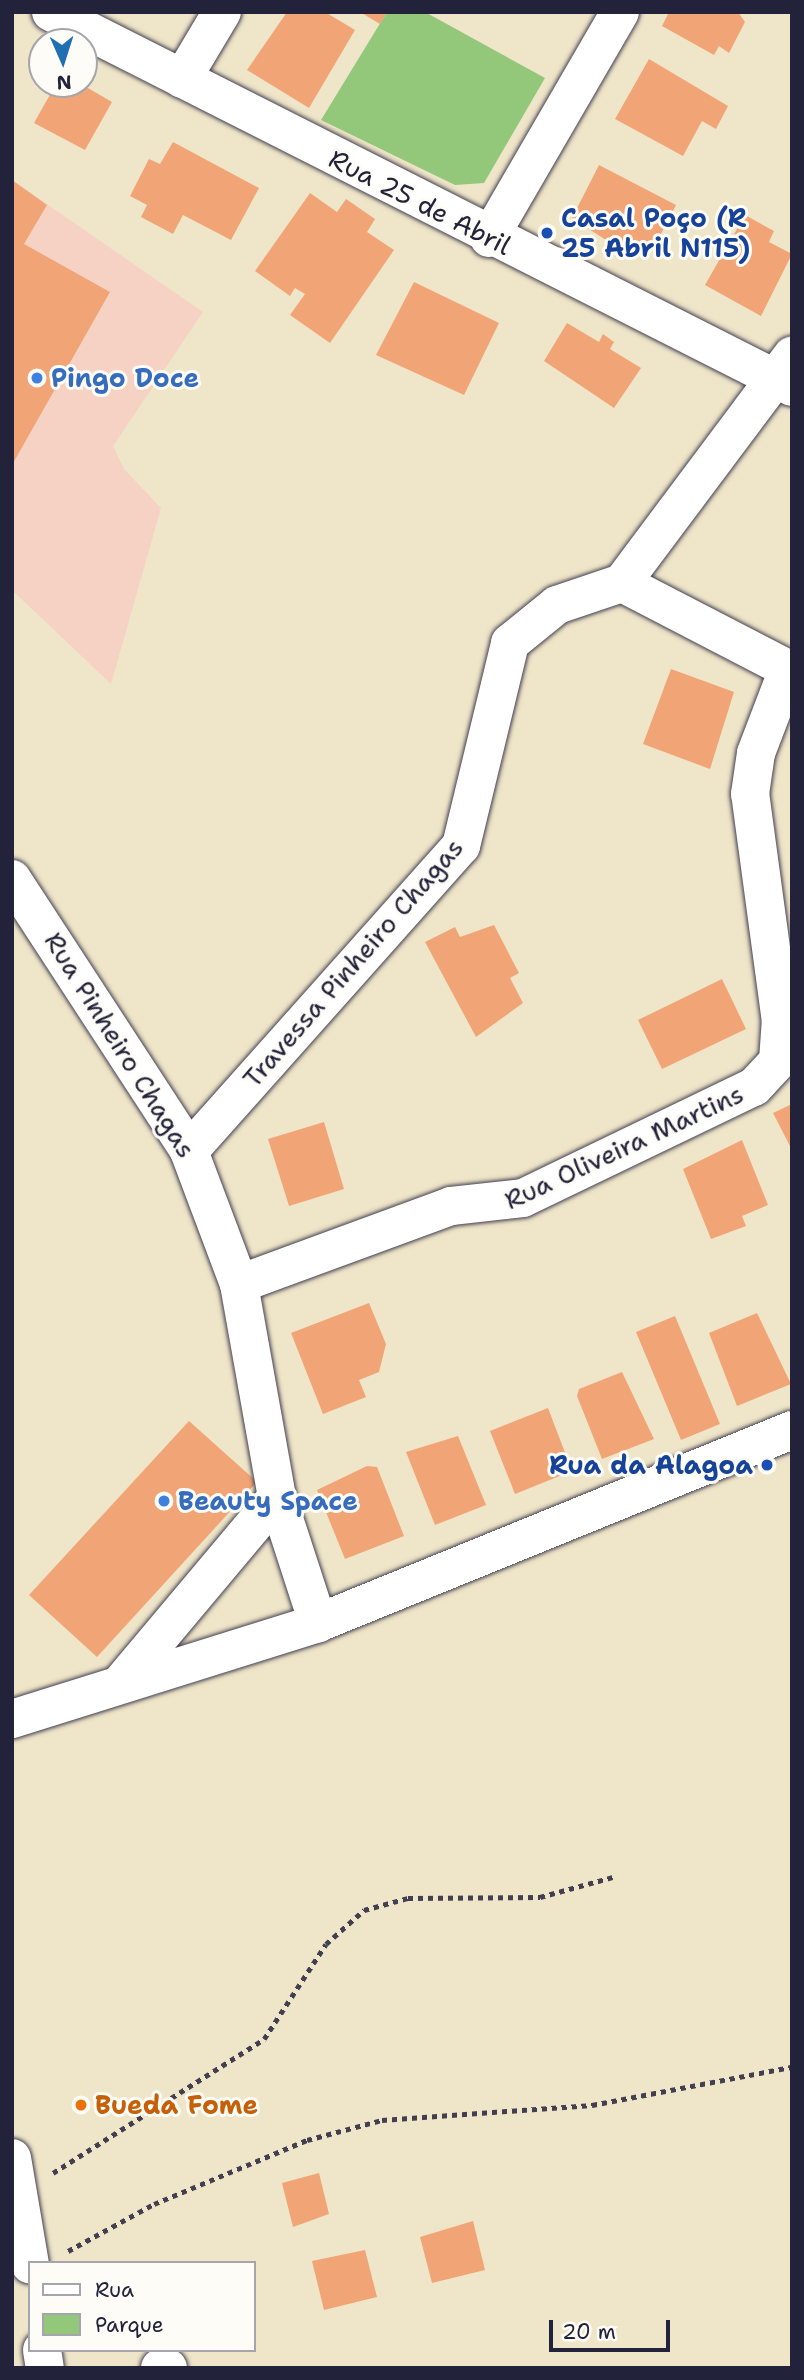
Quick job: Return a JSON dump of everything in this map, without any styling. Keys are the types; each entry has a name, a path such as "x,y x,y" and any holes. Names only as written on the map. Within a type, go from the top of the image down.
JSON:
{"street":[{"name":"Rua 25 de Abril","path":"51,12 489,238 787,375"},
{"path":"181,79 222,12"},
{"path":"489,238 620,12"},
{"path":"787,375 622,583 790,670"},
{"name":"Travessa Pinheiro Chagas","path":"189,1151 461,846 510,643 557,605 622,583"},
{"name":"Rua Oliveira Martins","path":"239,1284 451,1206 523,1198 754,1087 778,1061 782,1022 750,794 756,753 790,670"},
{"name":"Rua Pinheiro Chagas","path":"12,879 189,1151 239,1284 277,1497 318,1623"},
{"path":"12,1719 318,1623 792,1430"},
{"path":"121,1683 277,1497"},
{"path":"16,2176 43,2261"},
{"path":"160,2368 168,2368"}],"path":[{"path":"16,2176 264,2039 326,1944 363,1910 408,1898 540,1897 612,1877"},
{"path":"43,2261 154,2204 307,2140 369,2123 592,2105 792,2067"}],"shaded area":[{"path":"12,180 203,312 113,446 124,469 161,508 111,684 12,590"}],"green space":[{"path":"387,12 425,12 545,78 484,183 455,185 321,120"}],"building":[{"path":"287,12 325,12 355,30 309,108 247,70"},
{"path":"360,12 387,12 380,24"},
{"path":"669,12 738,12 745,22 729,53 719,46 714,55 662,26"},
{"path":"649,59 728,106 716,129 702,121 683,156 615,119"},
{"path":"98,94 112,102 85,150 34,123 48,98 98,98"},
{"path":"173,142 259,188 231,240 183,215 173,234 141,217 147,205 130,196 149,159 160,164"},
{"path":"599,165 676,205 652,251 636,242 626,253 572,218"},
{"name":"Pingo Doce","path":"12,180 47,205 24,244 110,292 12,465"},
{"path":"310,193 337,212 346,199 375,219 367,232 394,250 330,343 290,315 305,294 295,288 290,296 255,271"},
{"path":"745,215 774,231 769,242 792,254 761,316 705,285"},
{"path":"414,282 499,323 464,395 376,355"},
{"path":"567,323 599,342 603,334 614,342 610,349 641,368 614,408 544,361"},
{"path":"671,669 734,692 710,769 643,744"},
{"path":"494,925 519,973 510,978 523,1003 476,1037 425,942 455,927 460,937"},
{"path":"722,979 746,1029 662,1069 638,1020"},
{"path":"792,1104 792,1150 773,1113"},
{"path":"324,1122 344,1189 289,1206 268,1139"},
{"path":"742,1140 768,1205 742,1216 746,1226 711,1239 683,1169"},
{"path":"369,1303 386,1344 379,1372 359,1380 366,1397 323,1414 291,1333"},
{"path":"757,1313 791,1384 737,1406 709,1333"},
{"path":"675,1316 720,1424 681,1440 636,1332"},
{"path":"622,1372 654,1439 602,1459 577,1396 579,1389"},
{"path":"548,1408 572,1471 515,1494 490,1431"},
{"path":"189,1421 257,1482 97,1657 29,1595"},
{"path":"458,1436 486,1505 435,1525 406,1452"},
{"path":"367,1466 377,1467 404,1536 345,1559 317,1490"},
{"path":"319,2173 329,2214 293,2227 282,2183"},
{"path":"473,2221 485,2270 432,2283 420,2237"},
{"path":"365,2250 377,2297 324,2310 312,2261"}],"place":[{"name":"Casal Poço (R 25 Abril N115)","path":"547,233"},
{"name":"Pingo Doce","path":"37,378"},
{"name":"Rua da Alagoa","path":"767,1465"},
{"name":"Beauty Space","path":"164,1501"},
{"name":"Bueda Fome","path":"81,2105"}]}
